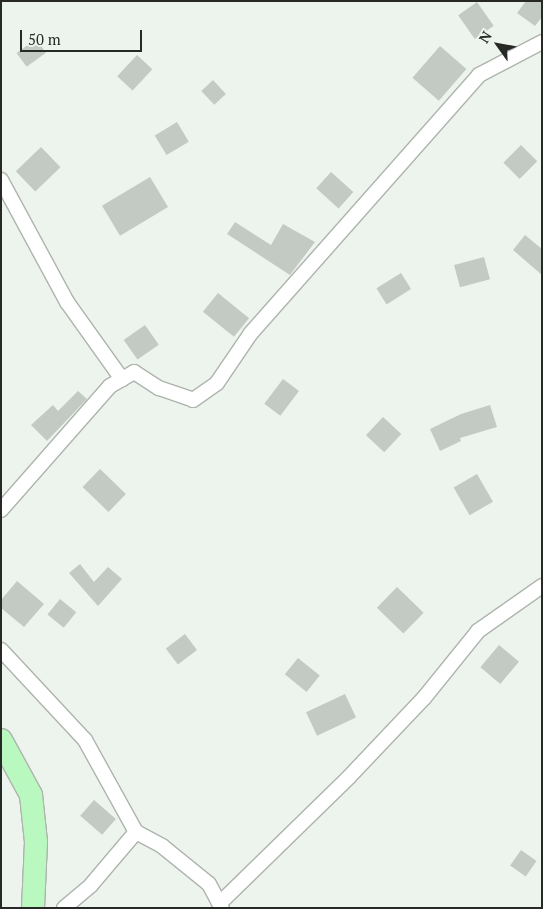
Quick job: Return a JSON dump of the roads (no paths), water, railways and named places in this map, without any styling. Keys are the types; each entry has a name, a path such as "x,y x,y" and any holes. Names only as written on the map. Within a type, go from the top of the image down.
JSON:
{"main road":[{"path":"1,740 32,795 36,842 33,908"}],"street":[{"path":"1,510 110,386 134,372 159,388 193,400 217,383 251,333 479,75 542,42"},
{"path":"1,180 66,302 122,379"},
{"path":"1,650 85,740 136,832 162,846 209,884 221,905 424,698 440,675 478,631 542,586"},
{"path":"64,908 91,886 136,832"}]}
